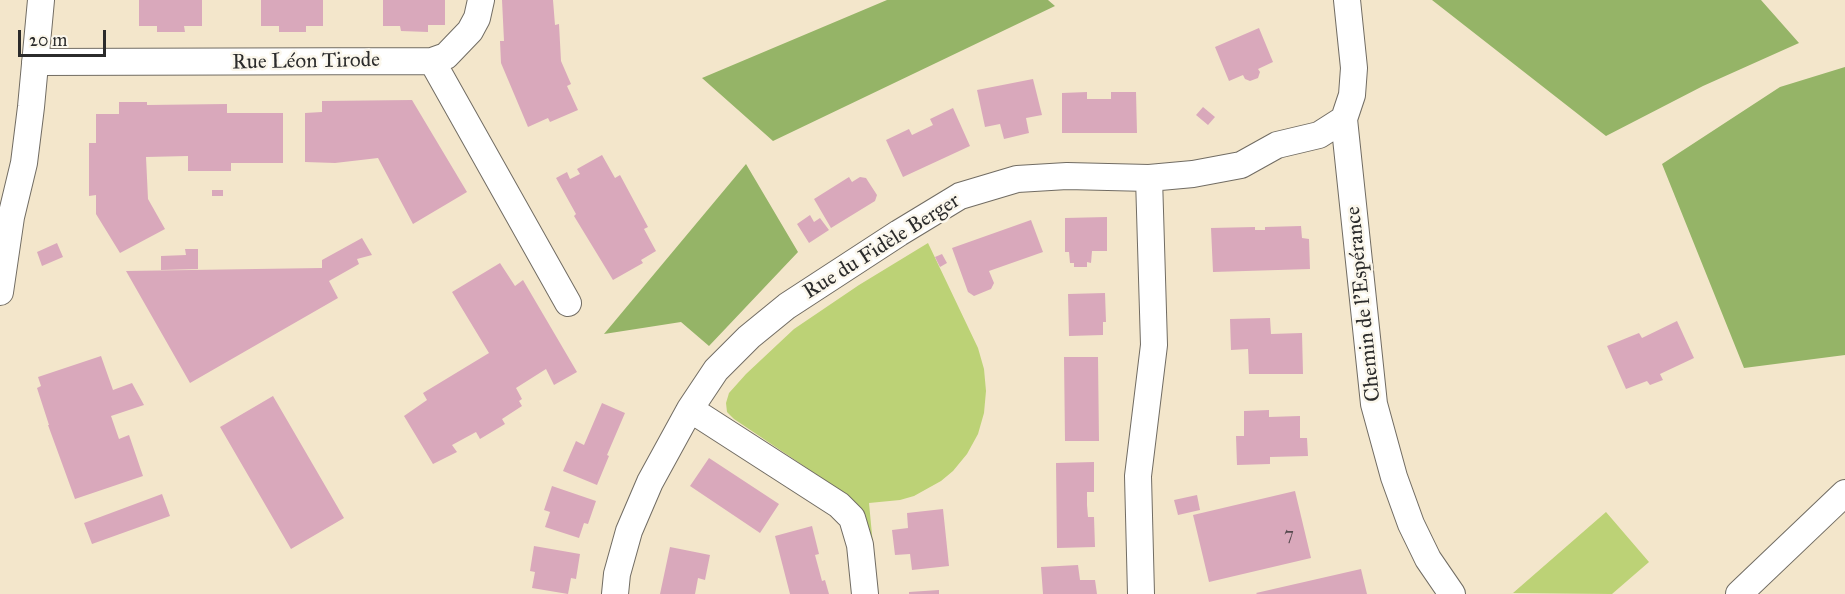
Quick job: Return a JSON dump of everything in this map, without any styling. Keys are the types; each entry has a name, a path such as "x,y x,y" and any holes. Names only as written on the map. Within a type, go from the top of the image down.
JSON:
{"street":[{"path":"0,291 11,217 24,163 41,0"},
{"path":"481,0 477,18 470,31 446,56 432,61 568,303"},
{"name":"Chemin de l'Espérance","path":"1347,0 1354,68 1352,96 1344,118 1374,404 1394,477 1410,524 1428,559 1452,594"},
{"name":"Rue Léon Tirode","path":"35,62 432,61"},
{"name":"Rue du Fidèle Berger","path":"615,594 617,574 629,531 650,482 690,409 716,370 760,327 788,306 899,233 960,196 1017,179 1067,176 1149,178 1193,174 1241,165 1277,145 1319,135 1344,118"},
{"path":"1142,594 1138,476 1154,345 1149,178"},
{"path":"690,409 839,505 852,518 860,545 865,594"},
{"path":"1739,594 1845,493"}],"green space":[{"path":"887,0 1048,0 1055,6 773,141 702,78"},
{"path":"1432,0 1761,0 1799,43 1703,86 1606,136"},
{"path":"1845,67 1845,355 1744,368 1662,164 1780,87"},
{"path":"746,164 798,252 709,346 681,322 604,334"},
{"path":"928,243 978,348 984,369 986,391 984,413 978,434 967,454 941,481 914,496 900,500 869,503 873,545 867,522 850,497 734,419 727,412 726,403 729,393 746,374 794,329 859,285"},
{"path":"1606,512 1649,562 1612,594 1513,593"}],"building":[{"path":"139,0 202,0 202,26 184,26 185,32 157,32 157,26 139,26"},
{"path":"261,0 323,0 323,26 306,26 306,32 279,32 279,26 261,26"},
{"path":"383,0 445,0 445,25 428,25 428,32 401,31 400,26 383,26"},
{"path":"502,0 553,0 555,25 559,24 561,61 571,84 567,86 578,110 550,122 548,118 528,127 501,63 500,41 504,41"},
{"path":"1259,28 1273,62 1258,69 1260,72 1258,78 1250,81 1243,75 1229,81 1215,47"},
{"path":"1033,79 1042,115 1026,118 1029,133 1004,139 1000,124 985,127 977,90"},
{"path":"1087,92 1087,99 1111,99 1111,92 1136,92 1137,133 1062,133 1062,93"},
{"path":"412,100 467,192 413,224 378,158 335,163 305,162 305,113 322,112 322,101"},
{"path":"119,102 147,102 147,105 227,104 227,113 283,113 283,163 231,163 231,171 188,171 188,156 146,157 148,199 165,229 120,253 96,214 96,195 89,196 89,143 96,143 96,114 119,114"},
{"path":"1203,107 1215,117 1208,125 1196,115"},
{"path":"953,108 970,146 903,177 886,140 909,129 912,135 933,125 930,119"},
{"path":"602,155 615,178 620,175 648,227 644,229 656,251 641,260 643,263 613,280 574,216 576,214 556,178 567,172 570,179 580,174 577,169"},
{"path":"849,177 852,182 860,177 866,178 877,195 875,201 831,228 814,199"},
{"path":"212,190 223,190 223,196 212,196"},
{"path":"810,215 814,222 820,218 829,230 809,243 797,224"},
{"path":"1107,217 1107,251 1092,251 1091,263 1087,262 1087,267 1074,267 1074,263 1070,263 1069,252 1065,252 1065,218"},
{"path":"1031,220 1043,252 989,271 994,283 991,289 974,296 968,292 952,248"},
{"path":"1301,226 1302,238 1309,239 1310,269 1213,272 1211,228 1255,227 1255,230 1265,230 1265,227"},
{"path":"362,238 372,255 357,259 359,264 329,281 338,298 190,383 126,271 322,268 322,260"},
{"path":"57,243 63,257 42,266 37,252"},
{"path":"185,249 198,249 198,269 161,270 161,256 186,255"},
{"path":"942,254 947,263 940,267 935,257"},
{"path":"500,263 515,286 523,280 577,372 554,385 546,369 516,388 522,399 519,401 522,406 502,419 505,424 480,439 476,432 452,445 457,452 433,464 404,416 427,400 423,393 489,353 452,292"},
{"path":"1105,293 1106,322 1103,322 1103,335 1069,336 1068,294"},
{"path":"1270,318 1271,334 1302,333 1303,374 1249,374 1248,349 1231,350 1230,319"},
{"path":"1677,321 1694,358 1660,374 1663,380 1650,385 1647,381 1626,389 1607,346 1639,333 1642,338"},
{"path":"101,356 113,390 132,383 144,405 111,416 119,439 129,435 143,476 75,499 48,425 37,388 41,386 38,377"},
{"path":"1064,357 1098,357 1099,441 1065,441"},
{"path":"273,396 344,518 291,549 220,427"},
{"path":"602,403 625,413 597,485 563,471 576,441 584,445"},
{"path":"1269,410 1269,417 1300,416 1300,438 1307,438 1308,456 1270,457 1270,464 1237,465 1236,436 1244,436 1244,411"},
{"path":"709,458 779,504 760,533 690,486"},
{"path":"1094,462 1094,492 1087,492 1087,505 1088,517 1094,517 1095,547 1057,548 1056,463"},
{"path":"552,486 596,501 588,524 584,523 579,538 545,527 550,512 544,510"},
{"path":"1295,491 1311,558 1209,582 1193,515"},
{"path":"162,494 170,516 92,544 84,523"},
{"path":"1197,495 1200,510 1178,515 1174,500"},
{"path":"943,509 949,566 912,570 910,554 895,555 892,530 908,528 907,513"},
{"path":"812,526 819,554 815,555 822,581 825,580 829,594 790,594 775,536"},
{"path":"534,546 580,554 576,579 571,578 568,594 532,588 535,572 530,571"},
{"path":"670,547 710,555 705,580 698,578 695,594 660,594"},
{"path":"1078,565 1080,580 1095,580 1097,594 1043,594 1041,567"},
{"path":"1361,569 1367,594 1256,593"},
{"path":"939,590 939,594 909,594 909,592"}]}
